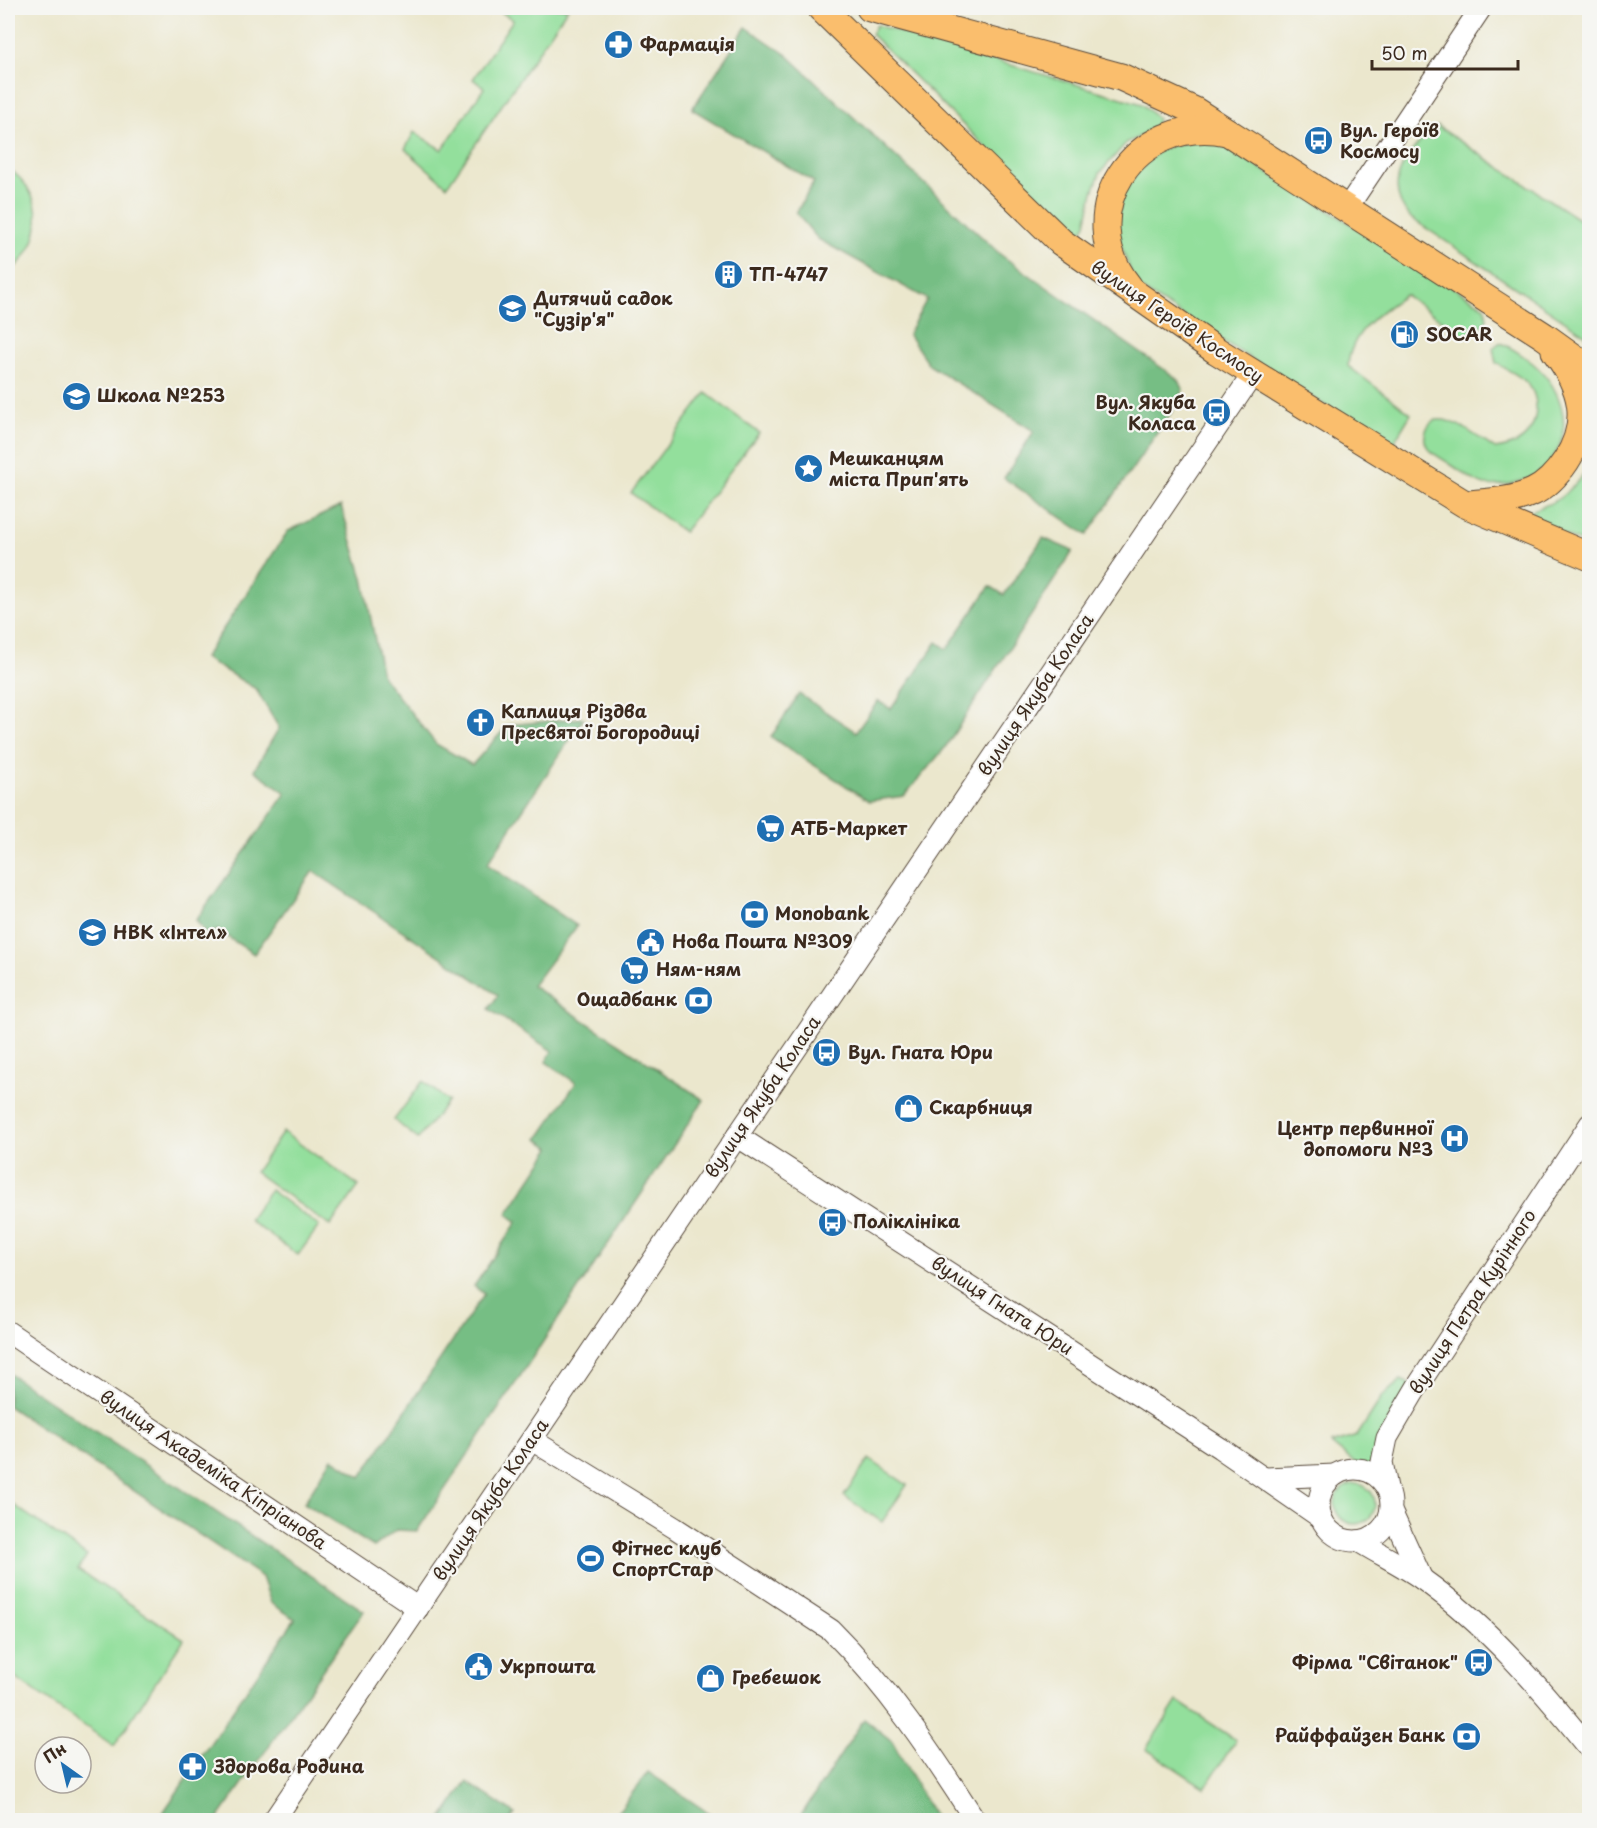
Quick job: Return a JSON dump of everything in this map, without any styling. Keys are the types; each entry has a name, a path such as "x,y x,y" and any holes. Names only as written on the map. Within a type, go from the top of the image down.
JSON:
{"main road":[{"name":"вулиця Героїв Космосу","path":"821,8 1060,242 1253,374 1465,504 1590,557"},
{"path":"870,8 1121,77 1195,111 1234,134 1544,336 1590,369"},
{"path":"1133,293 1121,278 1112,260 1107,240 1106,221 1109,201 1126,166 1140,152 1166,137 1194,129 1234,134"},
{"path":"1465,504 1505,500 1534,492 1558,473 1576,446 1582,419 1578,388 1564,363 1544,336"}],"street":[{"path":"1347,208 1481,8"},
{"name":"вулиця Якуба Коласа","path":"274,1821 1253,374"},
{"name":"вулиця Петра Курінного","path":"1387,1488 1382,1462 1387,1438 1417,1387 1590,1124"},
{"name":"вулиця Гната Юри","path":"737,1136 1266,1478 1320,1517"},
{"name":"вулиця Академіка Кіпріанова","path":"8,1332 418,1608"},
{"path":"532,1440 675,1528 831,1630 906,1717 975,1821"},
{"path":"1358,1469 1369,1472 1379,1478 1387,1488 1391,1499 1391,1511 1380,1532 1370,1538 1358,1541 1335,1536 1326,1528 1320,1517 1318,1505 1320,1493 1335,1475 1346,1470 1358,1469"},
{"path":"1266,1478 1335,1475"},
{"path":"1391,1511 1422,1579"},
{"path":"1358,1541 1422,1579 1468,1617 1516,1663 1590,1749"}],"green space":[{"path":"495,8 568,8 447,186 405,149 414,132 442,150 484,88 473,79 513,20"},
{"path":"876,25 1142,104 1158,119 1154,127 1145,134 1126,143 1100,173 1086,224 1078,238 871,34"},
{"path":"746,27 787,55 1001,255 1179,380 1183,389 1181,398 1087,535 1004,478 1034,431 929,365 908,334 927,299 818,239 796,213 814,182 692,109"},
{"path":"1437,126 1589,226 1589,337 1411,218 1402,206 1398,193 1398,180 1402,168 1417,145"},
{"path":"1210,137 1485,307 1487,320 1477,331 1465,336 1405,295 1376,316 1360,334 1354,343 1348,366 1411,414 1391,447 1136,286 1115,229 1124,186 1160,149"},
{"path":"8,168 21,179 30,192 36,206 37,220 30,249 21,262 8,273"},
{"path":"1499,343 1510,347 1526,358 1548,380 1561,407 1562,436 1548,464 1534,476 1509,484 1485,485 1472,479 1429,449 1425,435 1429,425 1436,420 1446,421 1468,430 1495,449 1518,442 1530,431 1535,415 1535,399 1525,381 1496,363 1493,348"},
{"path":"706,393 759,433 684,532 631,493"},
{"path":"1589,467 1589,546 1518,515 1558,499"},
{"path":"341,506 363,578 382,676 436,744 472,765 508,725 584,718 487,864 577,926 532,986 704,1100 417,1531 396,1530 374,1547 304,1503 332,1458 361,1477 484,1294 474,1286 517,1222 507,1214 551,1148 538,1139 576,1083 546,1062 552,1051 489,1009 498,995 313,871 254,954 217,930 207,936 196,920 286,793 254,770 279,728 256,689 204,658 288,531"},
{"path":"1043,538 1073,551 944,749 904,796 869,801 771,737 799,694 856,732 878,701 891,709 937,642 947,649 990,586 1004,595"},
{"path":"423,1081 448,1101 418,1139 394,1120"},
{"path":"283,1132 359,1186 330,1226 255,1172"},
{"path":"270,1190 319,1226 298,1255 249,1220"},
{"path":"8,1373 364,1611 217,1820 158,1820 295,1619 271,1603 262,1577 8,1406"},
{"path":"1401,1380 1414,1386 1380,1475 1357,1465 1331,1444 1357,1436 1382,1397"},
{"path":"869,1459 907,1485 882,1522 844,1496"},
{"path":"1355,1484 1363,1485 1369,1490 1374,1496 1374,1512 1369,1518 1363,1523 1355,1524 1347,1523 1341,1518 1336,1512 1335,1504 1336,1496 1341,1490 1347,1485"},
{"path":"8,1501 87,1556 78,1570 184,1639 114,1746 8,1673"},
{"path":"1177,1701 1236,1740 1205,1788 1146,1749"},
{"path":"864,1719 892,1741 936,1820 798,1820"},
{"path":"648,1772 719,1820 612,1820"},
{"path":"467,1782 515,1814 510,1820 441,1820"}],"place":[{"name":"Фармація","path":"619,45"},
{"name":"Вул. Героїв Космосу","path":"1319,141"},
{"name":"ТП-4747","path":"728,275"},
{"name":"Дитячий садок \"Сузір'я\"","path":"513,309"},
{"name":"SOCAR","path":"1405,335"},
{"name":"Школа №253","path":"76,396"},
{"name":"Вул. Якуба Коласа","path":"1217,413"},
{"name":"Мешканцям міста Прип'ять","path":"808,469"},
{"name":"Каплиця Різдва Пресвятої Богородиці","path":"480,722"},
{"name":"АТБ-Маркет","path":"770,829"},
{"name":"Monobank","path":"754,914"},
{"name":"НВК «Інтел»","path":"92,933"},
{"name":"Нова Пошта №309","path":"651,942"},
{"name":"Ням-ням","path":"635,970"},
{"name":"Ощадбанк","path":"698,1000"},
{"name":"Вул. Гната Юри","path":"827,1053"},
{"name":"Скарбниця","path":"908,1108"},
{"name":"Центр первинної допомоги №3","path":"1454,1139"},
{"name":"Поліклініка","path":"832,1222"},
{"name":"Фітнес клуб СпортСтар","path":"591,1559"},
{"name":"Фірма \"Світанок\"","path":"1479,1663"},
{"name":"Укрпошта","path":"479,1667"},
{"name":"Гребешок","path":"711,1678"},
{"name":"Райффайзен Банк","path":"1466,1736"},
{"name":"Здорова Родина","path":"193,1767"}]}
